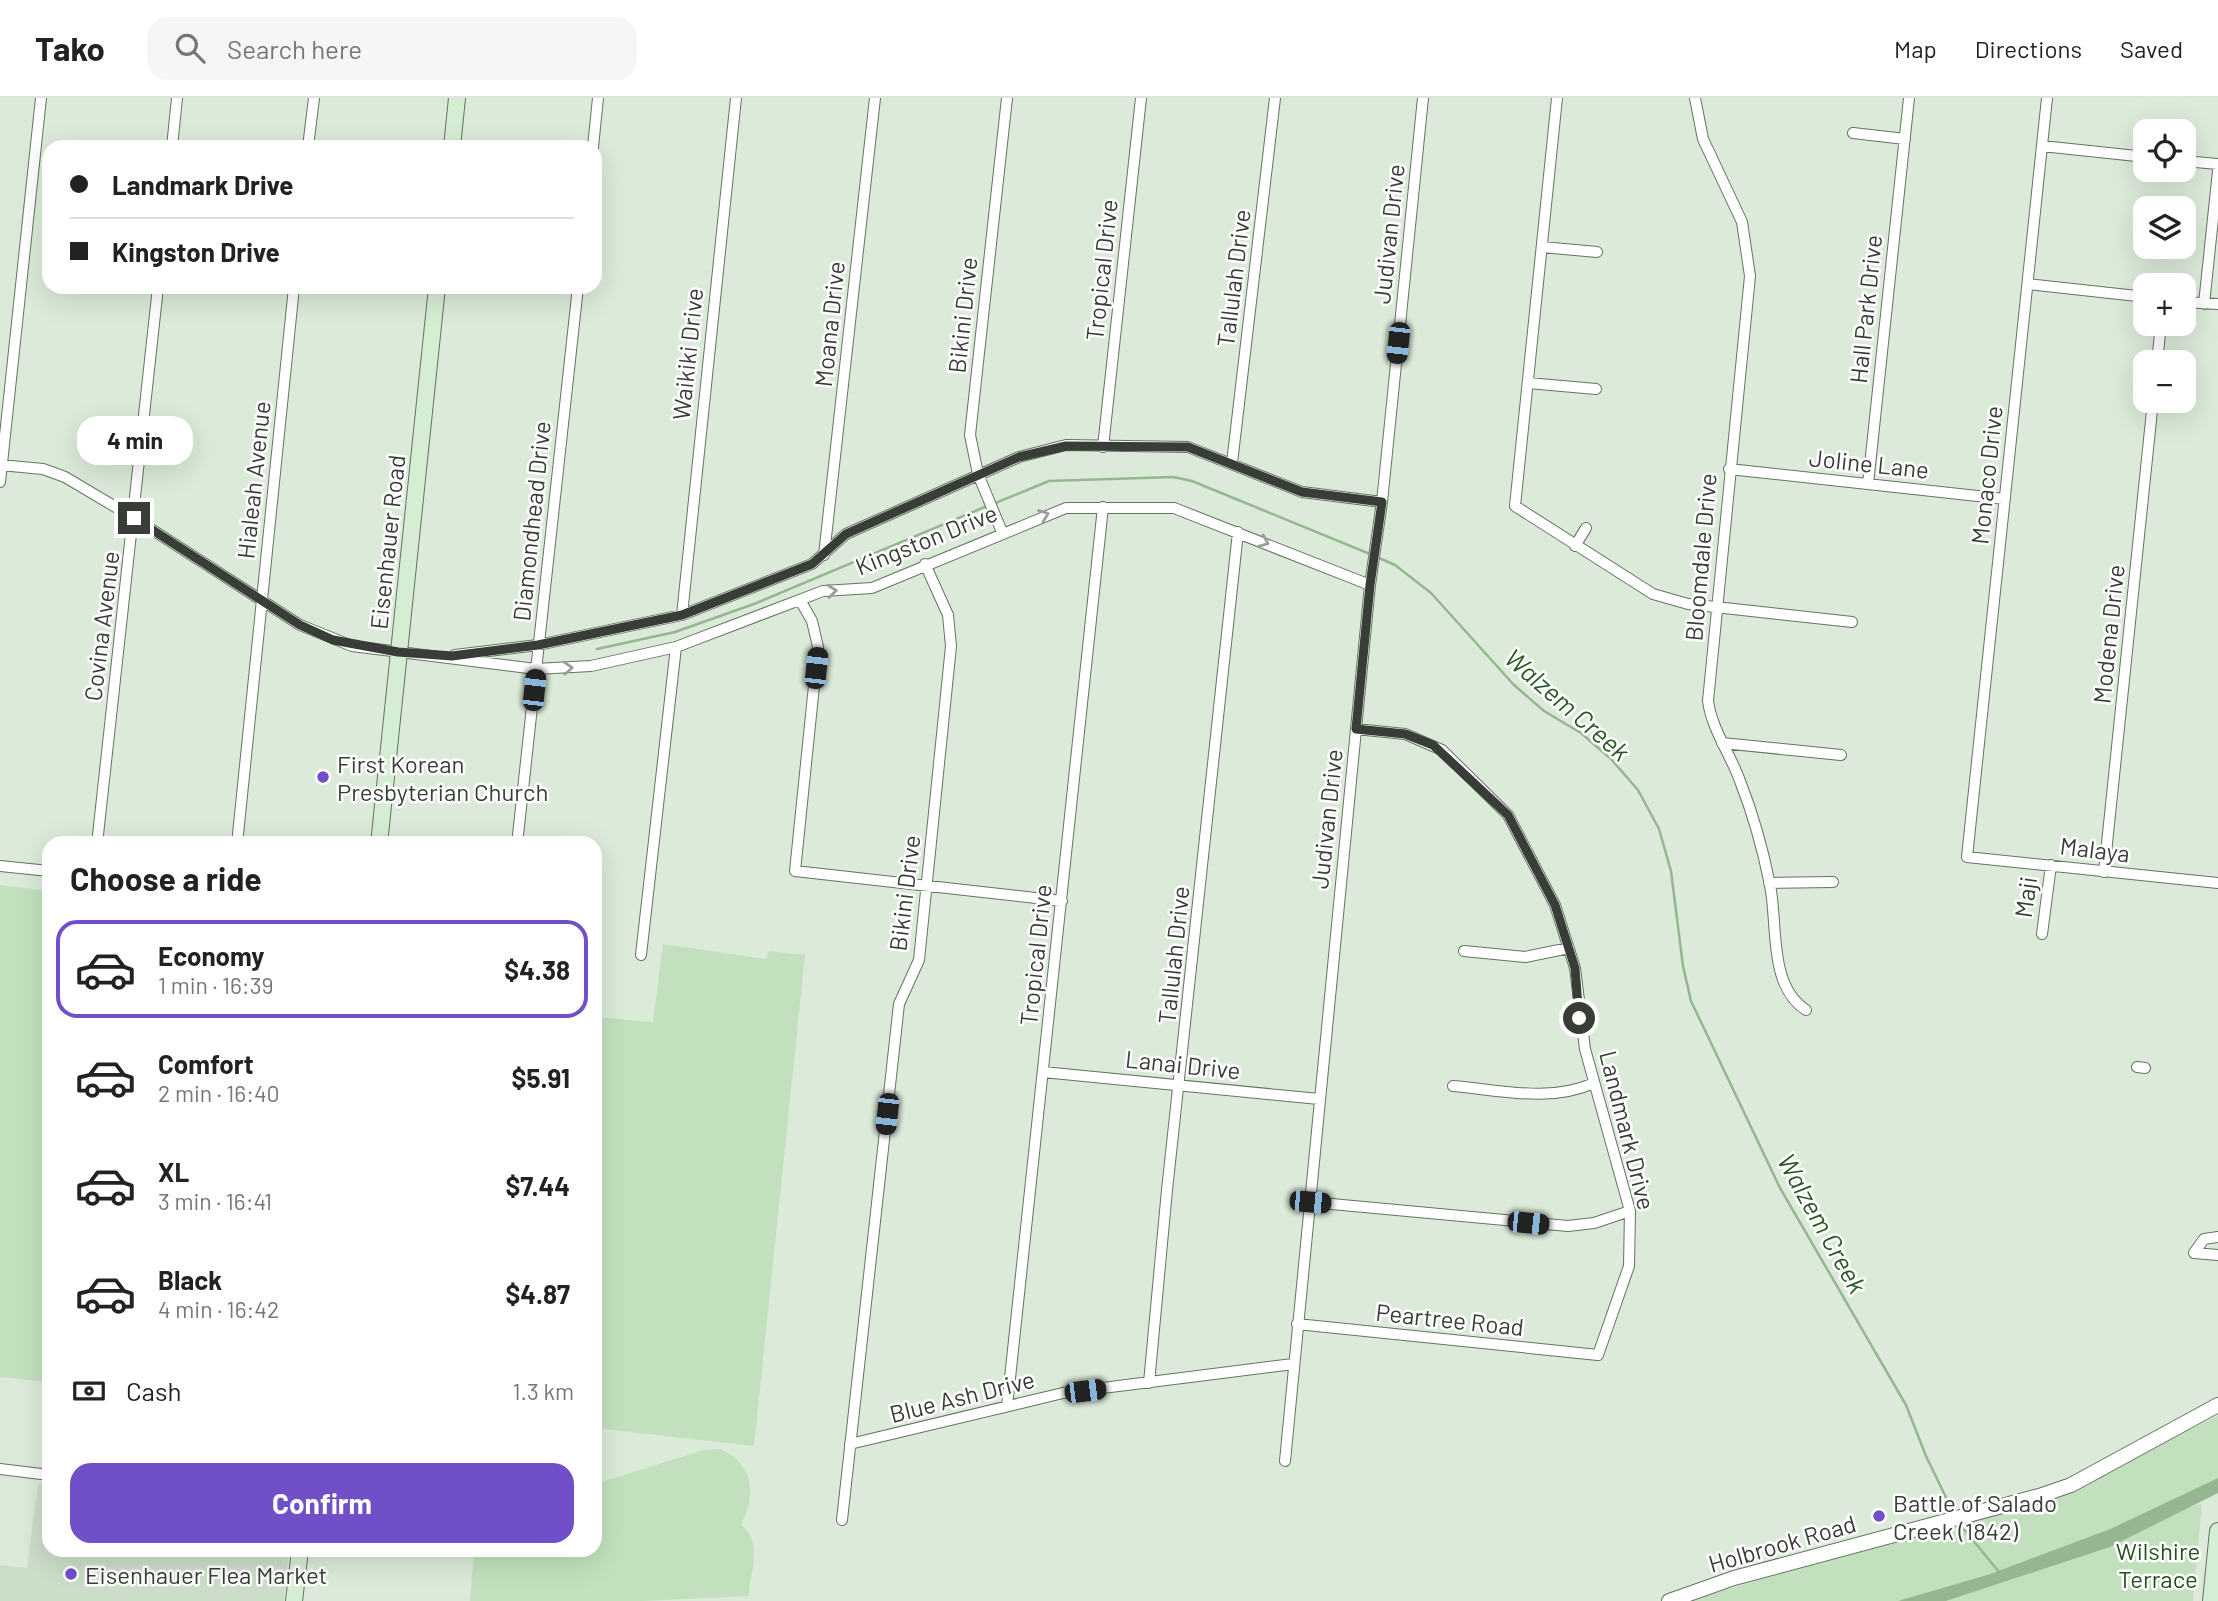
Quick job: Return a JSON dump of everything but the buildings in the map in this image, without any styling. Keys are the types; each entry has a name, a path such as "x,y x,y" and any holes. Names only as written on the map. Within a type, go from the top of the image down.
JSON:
{"main road":[{"path":"453,140 457,98"},
{"name":"Eisenhauer Road","path":"380,836 436,294"},
{"path":"2211,1601 2218,1531"},
{"path":"294,1601 299,1557"}],"street":[{"path":"0,482 41,98"},
{"path":"173,140 177,98"},
{"path":"309,140 314,98"},
{"path":"594,140 598,98"},
{"name":"Waikiki Drive","path":"682,615 736,98"},
{"name":"Moana Drive","path":"824,555 874,98"},
{"name":"Bikini Drive","path":"1002,532 978,474 970,435 1007,98"},
{"name":"Tropical Drive","path":"1103,447 1140,98"},
{"name":"Tallulah Drive","path":"1232,463 1275,98"},
{"name":"Judivan Drive","path":"1285,1461 1370,585 1382,502 1423,98"},
{"path":"1558,98 1515,506 1653,594 1716,607 1852,622"},
{"name":"Bloomdale Drive","path":"1695,98 1703,139 1736,205 1750,258 1708,701 1722,743 1741,782 1769,883 1783,978 1797,1004 1806,1010"},
{"name":"Hall Park Drive","path":"1868,484 1909,98"},
{"name":"Monaco Drive","path":"1967,857 2047,98"},
{"path":"1853,133 1905,139"},
{"path":"2042,146 2133,156"},
{"path":"2196,162 2218,164"},
{"path":"2204,304 2218,171"},
{"path":"1542,247 1597,253"},
{"path":"2028,284 2133,296"},
{"name":"Covina Avenue","path":"98,836 157,294"},
{"name":"Hialeah Avenue","path":"238,836 293,294"},
{"name":"Diamondhead Drive","path":"518,836 577,294"},
{"path":"2196,303 2218,304"},
{"path":"1528,383 1596,389"},
{"name":"Modena Drive","path":"2104,873 2152,413"},
{"name":"Kingston Drive","path":"452,656 538,645 682,615 791,574 824,555 846,534 978,474 1050,447 1179,446 1232,463 1308,494 1382,502"},
{"name":"Kingston Drive","path":"1,466 43,469 65,477 300,625 333,640 398,652 452,656 477,663 536,669 591,666 676,647 823,591 872,588 1002,532 1066,508 1174,508 1370,585"},
{"name":"Joline Lane","path":"1729,469 2005,499"},
{"name":"Tropical Drive","path":"1007,1406 1103,507"},
{"path":"1575,546 1586,528"},
{"name":"Tallulah Drive","path":"1149,1383 1167,1190 1238,532"},
{"name":"Bikini Drive","path":"842,1520 899,1004 919,960 952,631 925,564"},
{"path":"800,600 811,621 818,647 795,871 1062,901"},
{"path":"641,955 676,647"},
{"name":"Landmark Drive","path":"1356,729 1405,734 1433,745 1502,807 1548,887 1577,977 1581,1032 1630,1211 1632,1243 1629,1266 1598,1355"},
{"path":"1722,743 1841,755"},
{"name":"Malaya","path":"1967,857 2218,883"},
{"name":"Maji","path":"2042,934 2051,865"},
{"path":"0,866 42,870"},
{"path":"1769,883 1833,882"},
{"path":"1465,951 1525,957 1569,948"},
{"name":"Lanai Drive","path":"1043,1072 1319,1099"},
{"path":"1453,1086 1547,1095 1569,1093 1594,1083"},
{"path":"1310,1202 1568,1226 1594,1223 1630,1211"},
{"path":"2218,1237 2204,1239 2194,1253 2218,1255"},
{"name":"Peartree Road","path":"1297,1324 1598,1355"},
{"name":"Blue Ash Drive","path":"850,1444 1063,1393 1293,1364"},
{"name":"Holbrook Road","path":"1669,1601 1734,1578 1987,1511 2071,1485 2218,1405"},
{"path":"0,1469 42,1474"}],"shaded area":[{"path":"2218,1478 2218,1493 2110,1547 1946,1601 1898,1601 1990,1574 2110,1529"},
{"path":"38,1483 42,1484 42,1557 288,1557 284,1601 0,1601 0,1565 27,1568"}],"green space":[{"path":"0,885 42,890 42,1381 0,1377"},
{"path":"663,944 766,959 769,951 805,955 754,1446 602,1429 602,1018 653,1022"},
{"name":"Wilshire Terrace","path":"2218,1416 2218,1478 2110,1529 1990,1574 1898,1601 1689,1601 1846,1554 2029,1506"},
{"path":"721,1449 732,1456 741,1464 749,1482 749,1502 741,1525 752,1539 754,1548 748,1596 644,1601 470,1601 474,1557 602,1557 602,1482 704,1450"},
{"name":"Wilshire Terrace","path":"2202,1503 2193,1601 1946,1601 2110,1547 2179,1511"}],"waterway":[{"name":"Walzem Creek","path":"993,504 1049,481 1173,477 1192,481 1370,554"},
{"name":"Walzem Creek","path":"597,649 675,632 754,604 987,506"},
{"name":"Walzem Creek","path":"1379,558 1395,565 1431,593 1514,685 1544,711 1581,733 1611,759 1638,790 1659,829 1671,871 1683,966 1691,1001 1780,1188 1906,1405 1926,1456 1954,1514"},
{"name":"Walzem Creek","path":"1959,1523 1999,1572"}],"place":[{"name":"First Korean Presbyterian Church","path":"323,777"},
{"name":"Battle of Salado Creek (1842)","path":"1879,1516"},
{"name":"Eisenhauer Flea Market","path":"71,1574"}],"route":[{"path":"134,518 300,625 333,640 352,646 452,656 538,645 654,624 682,615 791,574 812,564 846,534 906,505 1019,457 1050,447 1188,447 1302,492 1382,502 1370,585 1356,729 1405,734 1433,745 1442,750 1502,807 1548,887 1555,905 1577,977 1579,1018"}]}
